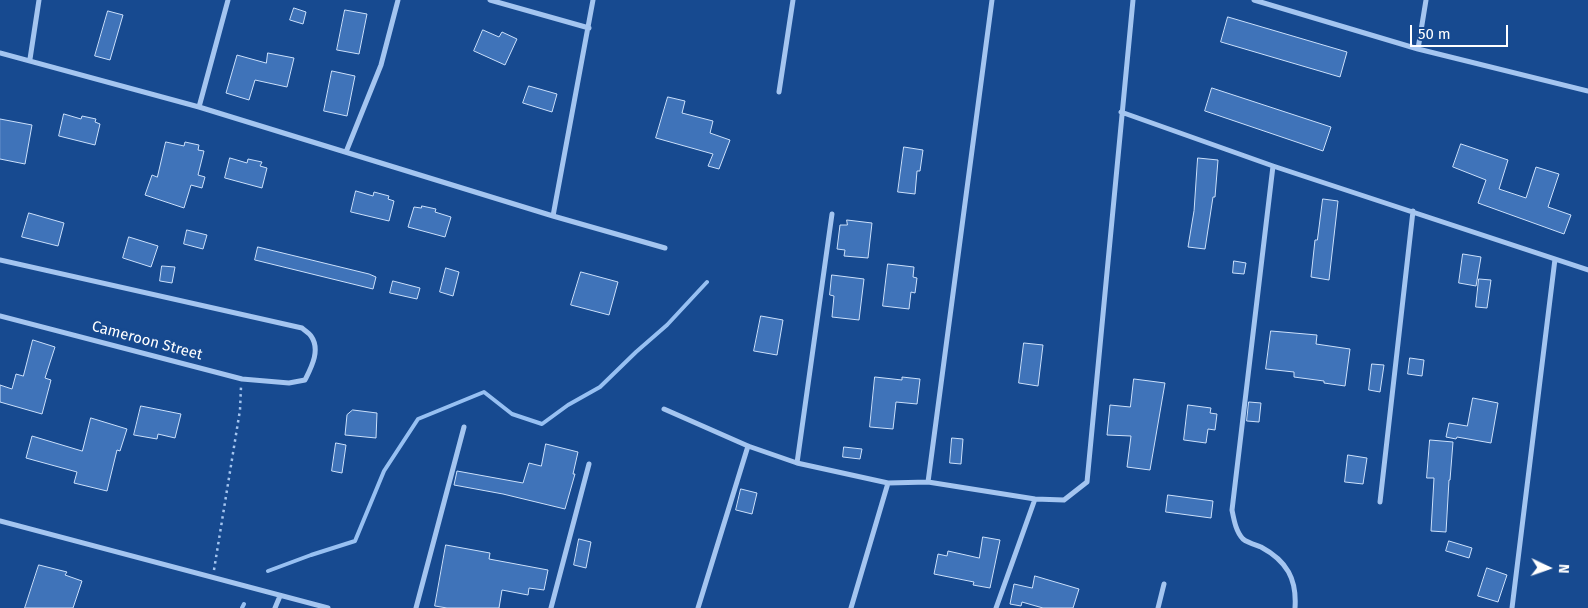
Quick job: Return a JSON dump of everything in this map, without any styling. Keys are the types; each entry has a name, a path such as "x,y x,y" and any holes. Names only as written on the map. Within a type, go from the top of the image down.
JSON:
{"street":[{"path":"30,60 39,0"},
{"path":"199,107 228,0"},
{"path":"346,152 381,65 398,0"},
{"path":"490,0 589,28"},
{"path":"553,216 593,0"},
{"path":"779,92 793,0"},
{"path":"928,482 992,0"},
{"path":"664,410 748,446 797,463 888,484 928,482 1035,499 1064,500 1087,482 1133,0"},
{"path":"1254,0 1264,1 1418,49 1588,91"},
{"path":"1418,49 1426,0"},
{"path":"0,53 199,107 553,216 665,248"},
{"path":"1121,112 1273,166 1413,210 1588,270"},
{"path":"1273,166 1232,510 1237,531 1244,541 1271,553 1282,562 1293,578 1296,595 1295,608"},
{"path":"1380,502 1413,210"},
{"path":"797,463 832,214"},
{"path":"1512,608 1555,259"},
{"name":"Cameroon Street","path":"0,260 302,328 312,337 316,351 305,380 289,383 242,379 0,316"},
{"path":"416,608 464,427"},
{"path":"698,608 748,446"},
{"path":"551,608 589,464"},
{"path":"851,608 888,484"},
{"path":"996,608 1035,499"},
{"path":"0,521 328,608"},
{"path":"1158,608 1164,584"},
{"path":"275,608 280,596"}],"path":[{"path":"213,578 240,410 242,379"}],"building":[{"path":"294,8 306,12 303,24 290,20"},
{"path":"345,10 367,14 359,54 337,50"},
{"path":"108,11 123,15 110,60 95,56"},
{"path":"1228,17 1347,52 1340,77 1221,42"},
{"path":"483,30 499,37 502,32 517,39 505,65 474,51"},
{"path":"268,53 294,58 287,87 255,80 249,100 226,93 237,55 266,63"},
{"path":"332,71 355,76 347,116 324,111"},
{"path":"529,86 557,94 552,112 523,103"},
{"path":"1212,88 1331,127 1323,151 1205,111"},
{"path":"668,97 685,101 682,113 713,121 710,133 730,140 719,169 708,166 713,154 656,138"},
{"path":"64,114 81,119 82,116 96,119 95,122 100,124 95,145 59,136"},
{"path":"0,119 32,125 25,164 0,159"},
{"path":"166,142 184,146 185,142 199,145 198,150 204,151 198,175 205,177 202,188 191,185 184,208 145,195 152,175 157,177"},
{"path":"1461,144 1508,160 1499,189 1526,198 1536,167 1559,174 1548,207 1571,215 1564,234 1478,203 1486,180 1453,167"},
{"path":"904,147 923,150 920,171 917,171 915,194 898,192"},
{"path":"230,158 247,163 248,159 262,162 260,166 267,168 262,188 225,178"},
{"path":"1198,158 1218,160 1215,197 1213,197 1205,249 1188,247 1194,211"},
{"path":"356,191 373,196 374,192 389,196 388,199 394,201 389,221 351,212"},
{"path":"1323,199 1338,201 1329,280 1311,277 1315,240 1317,240"},
{"path":"422,206 436,209 435,212 451,217 445,237 408,227 414,207 421,208"},
{"path":"29,213 64,223 58,246 22,237"},
{"path":"847,220 872,223 868,258 844,256 845,250 837,249 840,225 847,225"},
{"path":"187,230 207,235 203,249 184,244"},
{"path":"129,237 158,246 151,267 123,258"},
{"path":"258,247 369,274 376,277 373,289 255,260"},
{"path":"1463,254 1481,257 1476,286 1459,283"},
{"path":"1234,261 1246,263 1244,274 1233,273"},
{"path":"888,264 914,267 913,277 917,278 915,293 911,292 909,309 883,306"},
{"path":"162,266 175,267 172,283 160,281"},
{"path":"446,268 459,272 453,296 440,292"},
{"path":"581,272 618,282 609,315 571,305"},
{"path":"832,275 864,279 859,320 832,317 834,296 830,295"},
{"path":"1479,279 1491,280 1487,308 1476,307"},
{"path":"393,281 420,288 417,299 390,293"},
{"path":"761,316 783,320 777,355 754,351"},
{"path":"1271,331 1317,335 1316,344 1350,349 1345,386 1294,377 1294,372 1266,369"},
{"path":"33,340 55,347 45,378 51,380 42,414 0,402 0,385 12,389 16,374 23,376"},
{"path":"1024,343 1043,345 1038,386 1019,383"},
{"path":"1410,358 1424,360 1422,376 1408,374"},
{"path":"1372,364 1384,365 1380,392 1369,390"},
{"path":"875,377 902,380 902,377 920,379 917,404 896,402 893,429 870,427"},
{"path":"1134,379 1165,383 1150,470 1127,467 1131,436 1107,435 1110,405 1130,407"},
{"path":"1473,398 1498,403 1491,443 1446,437 1449,423 1467,426"},
{"path":"1249,402 1261,403 1259,422 1247,421"},
{"path":"1188,405 1211,408 1210,413 1217,414 1215,430 1208,429 1206,443 1184,440"},
{"path":"141,406 181,414 175,438 158,434 157,439 134,435"},
{"path":"353,410 377,413 376,438 345,435 347,415"},
{"path":"91,418 127,429 120,451 117,450 107,491 74,483 77,472 26,458 32,436 82,451"},
{"path":"952,438 963,439 961,464 950,463"},
{"path":"1430,440 1453,442 1446,532 1431,531 1434,478 1427,478"},
{"path":"336,443 346,445 342,473 332,471"},
{"path":"546,444 578,452 573,474 575,474 565,509 503,494 454,485 457,471 523,483 529,463 541,466"},
{"path":"844,447 862,449 860,459 843,457"},
{"path":"1348,455 1367,458 1363,484 1345,482"},
{"path":"741,489 757,493 752,514 736,510"},
{"path":"1168,495 1213,501 1211,518 1166,512"},
{"path":"983,537 1000,540 990,588 973,585 974,582 934,574 938,554 947,556 948,551 979,558"},
{"path":"579,539 591,542 586,568 574,565"},
{"path":"1449,541 1472,548 1469,558 1446,551"},
{"path":"446,545 490,553 489,559 548,570 544,590 529,588 528,595 502,590 499,608 447,608 435,606"},
{"path":"39,565 67,572 65,575 82,581 73,608 25,608"},
{"path":"1487,568 1507,575 1498,602 1478,596"},
{"path":"1035,576 1079,589 1073,608 1043,608 1022,602 1021,606 1010,604 1014,584 1032,588"}],"waterway":[{"path":"268,571 355,541 384,471 418,419 484,392 512,414 542,424 568,405 600,387 667,325 707,282"},
{"path":"242,608 244,604"}]}
